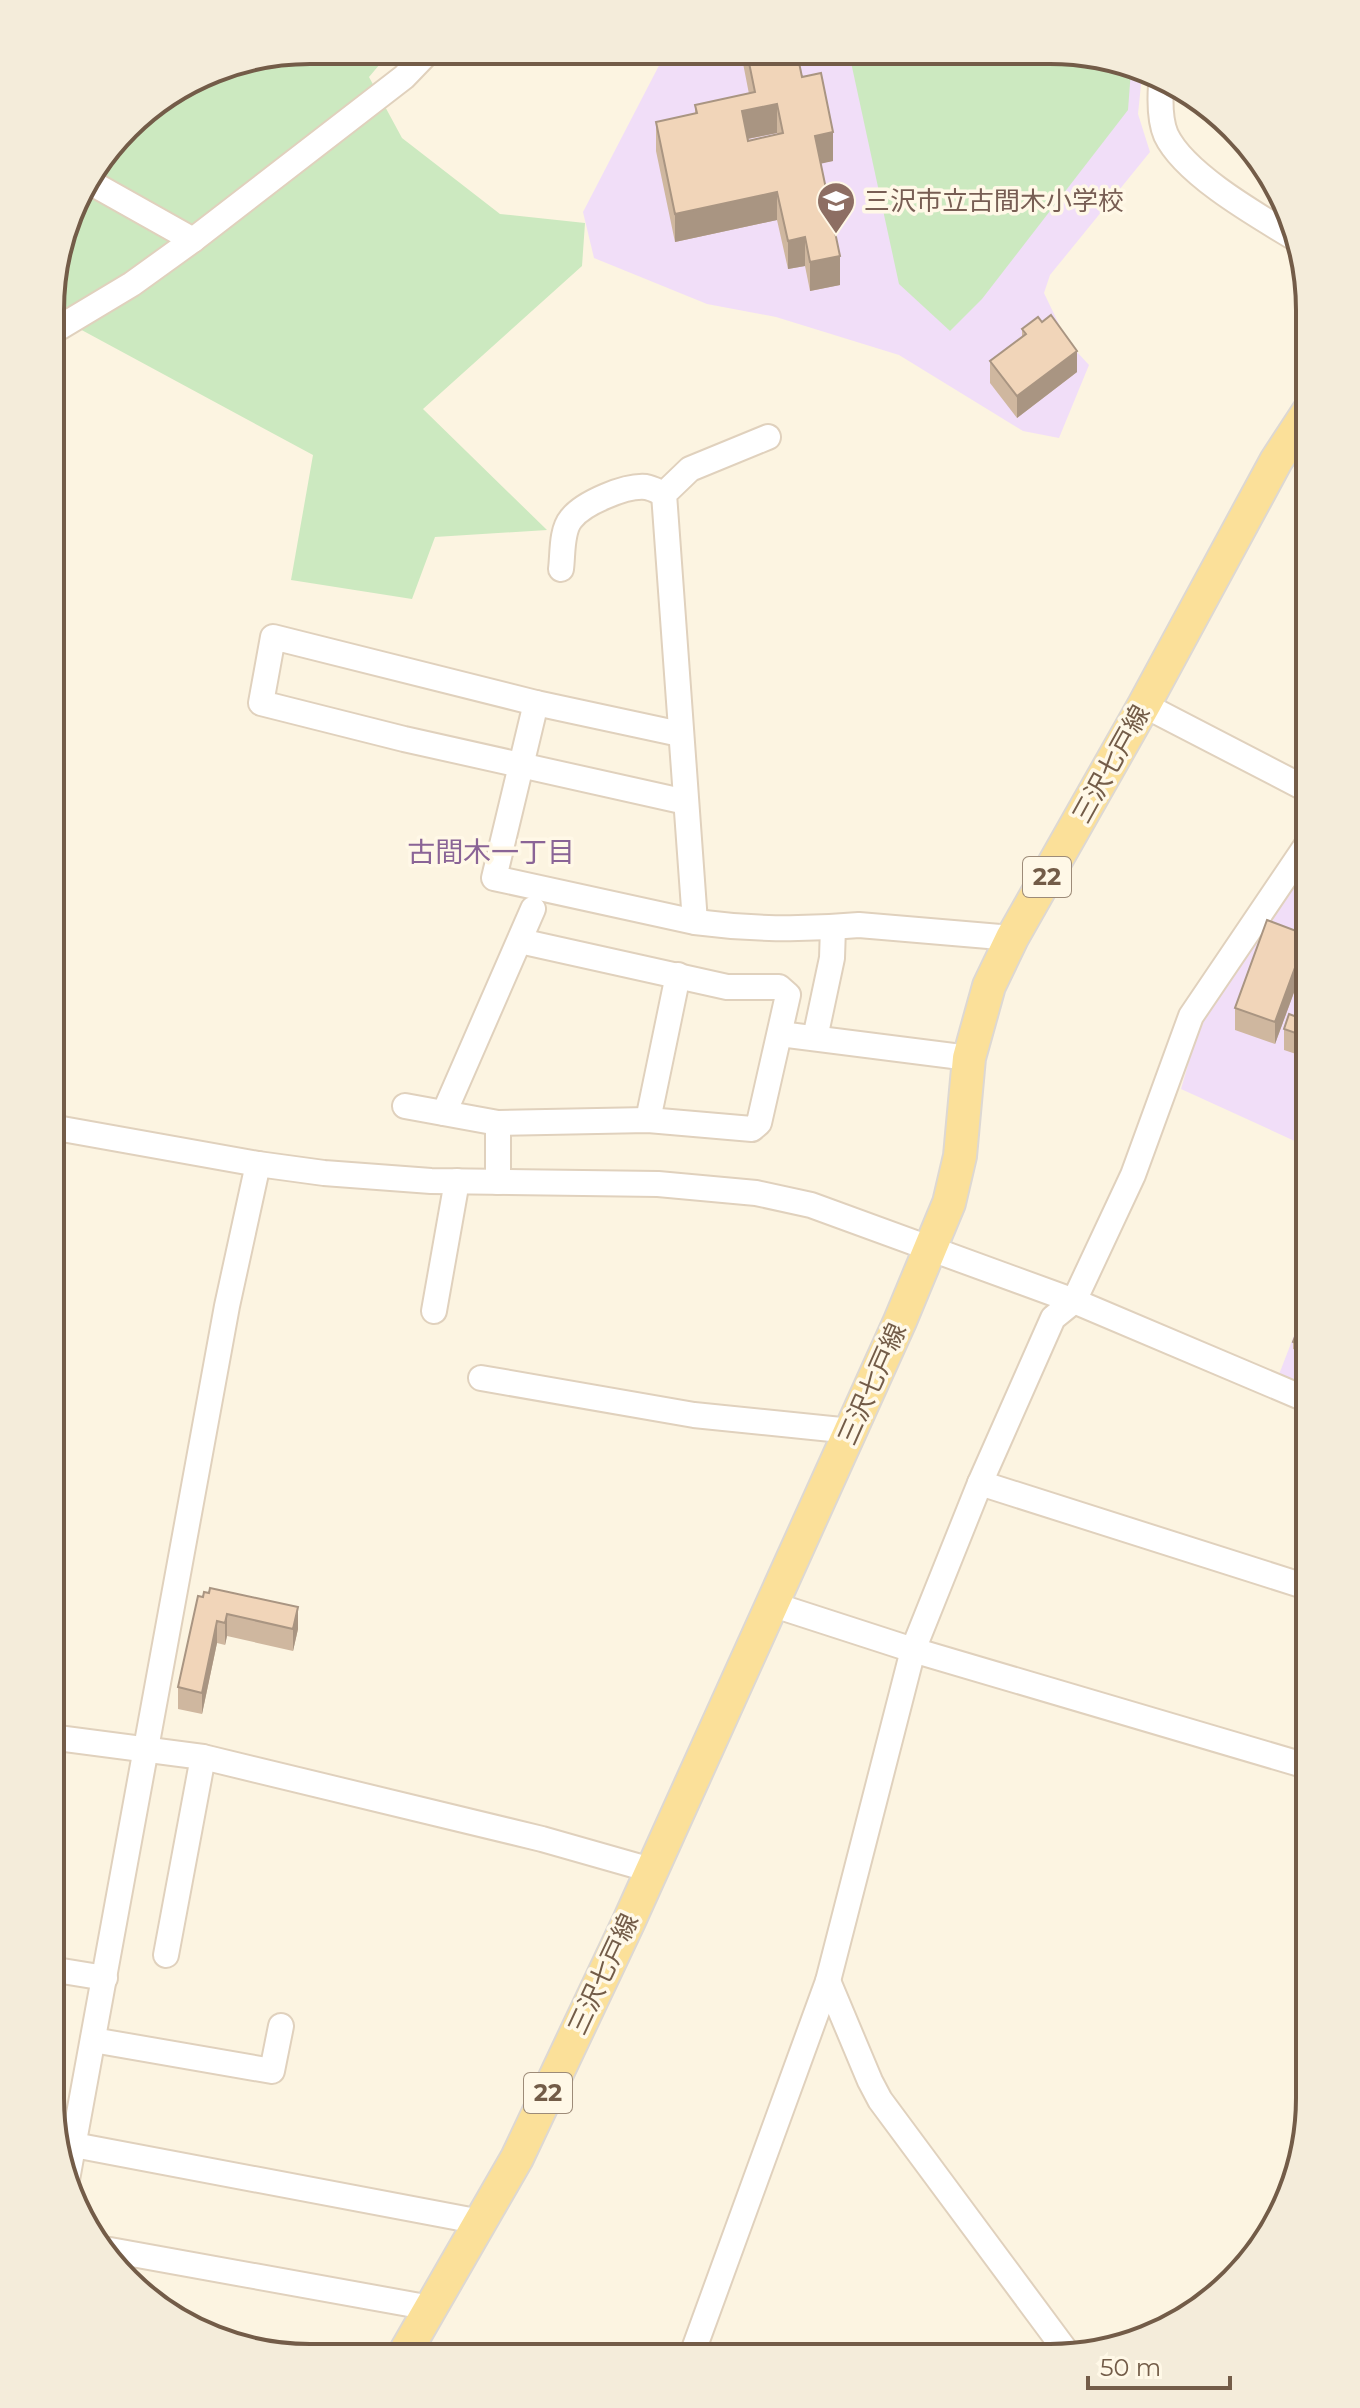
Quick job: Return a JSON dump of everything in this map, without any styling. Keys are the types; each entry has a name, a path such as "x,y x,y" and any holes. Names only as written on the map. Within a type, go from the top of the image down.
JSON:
{"main road":[{"name":"三沢七戸線","path":"410,2344 517,2158 851,1431 931,1247 949,1203 960,1156 969,1058 989,986 1012,938 1144,705 1276,461 1296,431"}],"street":[{"path":"64,325 132,284 193,240 416,65"},
{"path":"1161,90 1164,132 1192,169 1282,230"},
{"path":"97,186 193,240"},
{"path":"695,922 664,494 690,469 768,437"},
{"path":"561,569 565,532 571,519 581,511 621,490 647,487 664,494"},
{"path":"680,734 536,703 273,637 261,703 404,739 686,802"},
{"path":"536,703 494,878 725,926 859,925 1012,938"},
{"path":"1144,705 1296,784"},
{"path":"696,2344 828,1981 913,1650 980,1483 1053,1318 1074,1301 1133,1175 1191,1016 1296,861"},
{"path":"444,1113 533,909"},
{"path":"815,1038 832,958 833,927"},
{"path":"405,1106 498,1123 648,1120 752,1129 759,1123 788,995 779,987 727,987 520,941"},
{"path":"648,1120 678,975"},
{"path":"780,1034 969,1058"},
{"path":"498,1123 498,1182"},
{"path":"64,1129 324,1173 457,1181 658,1184 756,1193 811,1205 931,1247 1074,1301 1295,1395"},
{"path":"72,2156 227,1306 258,1164"},
{"path":"434,1311 457,1181"},
{"path":"481,1378 694,1415 851,1431"},
{"path":"980,1483 1295,1583"},
{"path":"771,1604 913,1650 1295,1763"},
{"path":"64,1739 203,1757 542,1839 651,1870"},
{"path":"166,1955 203,1757"},
{"path":"64,1971 105,1978"},
{"path":"828,1981 880,2100 1060,2343"},
{"path":"93,2040 272,2071 281,2026"},
{"path":"74,2145 481,2222"},
{"path":"119,2252 431,2308"}],"shaded area":[{"name":"三沢市立古間木小学校","path":"1050,64 1098,69 1141,82 1138,114 1150,152 1050,275 1044,293 1067,341 1089,365 1059,438 1023,431 899,355 776,317 707,304 594,258 583,212 660,65"},
{"path":"1296,875 1296,1141 1181,1089 1202,1016"},
{"path":"1295,1332 1295,1384 1278,1377"}],"green space":[{"path":"851,64 1050,64 1098,69 1130,78 1128,110 982,299 950,331 899,284"},
{"path":"294,65 379,65 369,77 402,138 500,214 585,223 582,266 423,409 547,530 435,537 412,599 291,580 313,455 64,320 66,278 77,231 97,187 125,148 148,125 187,97 216,83 262,69"}],"building":[{"path":"749,64 799,64 802,77 821,73 833,132 815,136 840,256 810,262 805,237 788,241 777,192 675,214 656,122 697,113 695,105 755,92","holes":["777,104 783,133 748,141 742,111"]},
{"path":"1051,315 1077,351 1017,396 990,361 1026,334 1022,329 1038,317 1042,322"},
{"path":"1267,920 1296,931 1296,966 1275,1022 1235,1008"},
{"path":"1289,1014 1296,1017 1296,1033 1284,1029"},
{"path":"210,1588 298,1607 293,1629 227,1614 225,1623 217,1621 202,1693 178,1687 198,1596 209,1593"}],"place":[{"name":"三沢市立古間木小学校","path":"836,235"}],"district":[{"name":"古間木一丁目","path":"491,852"}]}
